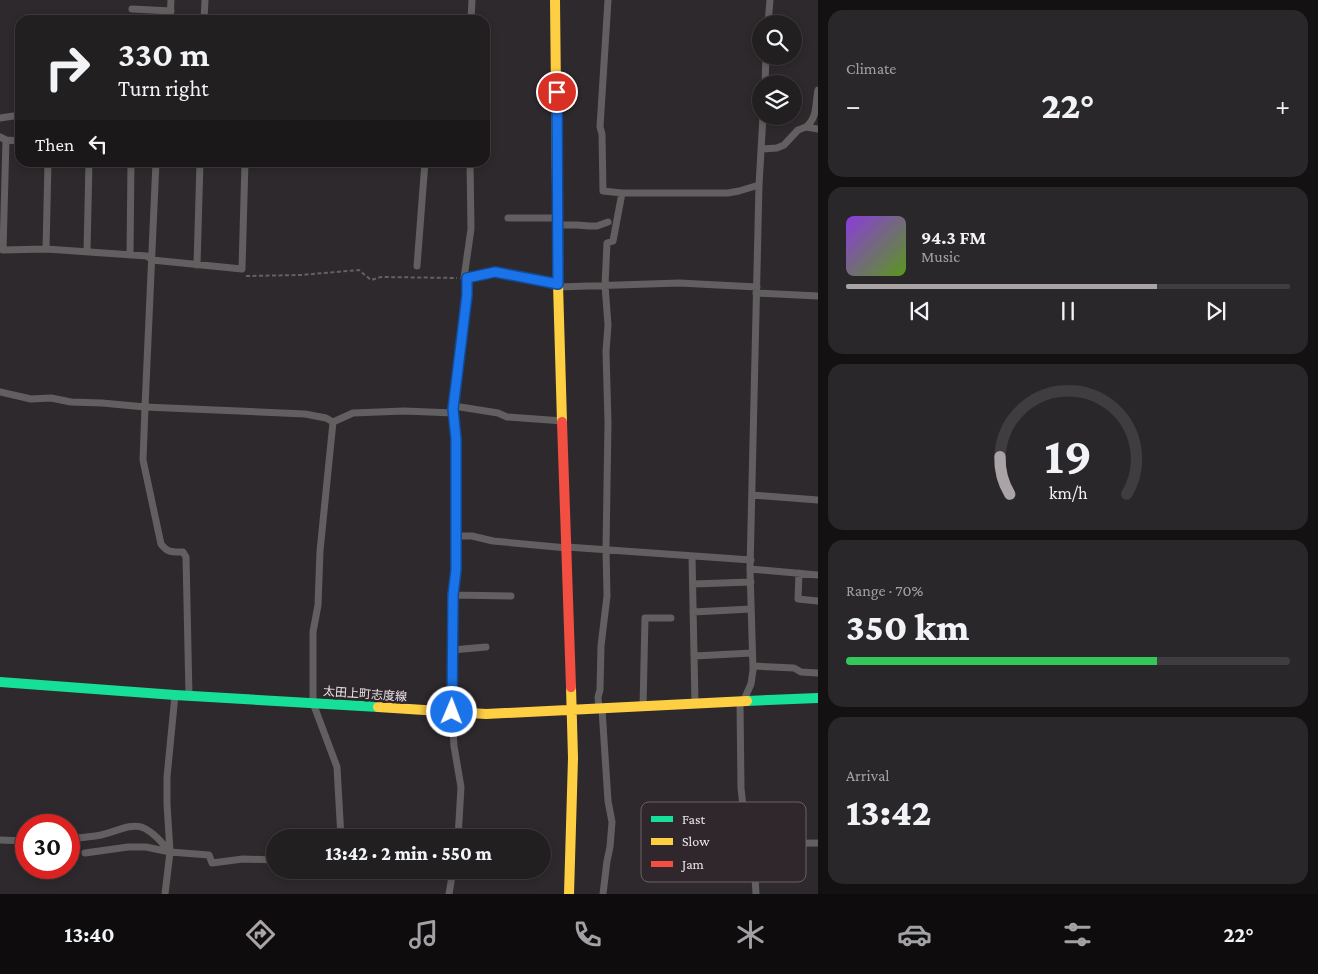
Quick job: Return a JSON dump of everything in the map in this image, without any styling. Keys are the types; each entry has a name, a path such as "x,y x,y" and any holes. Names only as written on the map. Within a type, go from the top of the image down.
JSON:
{"street":[{"path":"170,15 171,0"},
{"path":"204,15 205,0"},
{"path":"471,15 472,0"},
{"path":"555,0 558,285 573,788 569,894"},
{"path":"608,0 600,127 602,134 603,191 622,193 728,193 759,185"},
{"path":"769,15 770,0"},
{"path":"132,9 170,11"},
{"path":"762,149 777,148 784,145 798,130 811,123 817,108 818,90"},
{"path":"0,118 15,116"},
{"path":"742,802 742,702 751,684 753,666 750,560 759,185 763,125"},
{"path":"806,127 818,129"},
{"path":"3,139 1,251 46,249 130,254 147,256 152,260 242,269 245,167"},
{"path":"46,249 48,167"},
{"path":"87,251 89,167"},
{"path":"130,254 131,167"},
{"path":"156,167 144,460 161,544 170,552 183,552 186,557 189,696"},
{"path":"197,264 200,167"},
{"path":"417,266 424,167"},
{"path":"464,278 471,229 470,167"},
{"path":"603,894 612,822 608,801 598,697 600,690 601,646 607,596 608,423 606,351 608,325 605,285 608,243 614,241 622,193"},
{"path":"508,218 558,221 589,226 597,226 608,222"},
{"path":"459,829 461,787 454,746 452,712 453,595 456,570 456,439 454,409 467,295 467,278 495,272 558,285 679,283 818,296"},
{"path":"0,392 31,399 51,398 71,402 305,414 326,418 333,422"},
{"path":"333,422 353,413 454,409 498,413 507,417 562,421"},
{"path":"333,422 320,551 318,605 313,632 313,703 337,767 340,829"},
{"path":"752,496 818,500"},
{"path":"456,536 472,536 493,542 750,560"},
{"path":"692,556 695,704"},
{"path":"750,569 818,575"},
{"path":"799,573 798,599 818,601"},
{"path":"693,584 751,582"},
{"path":"453,595 510,596"},
{"path":"693,612 751,609"},
{"path":"643,707 645,618 671,618"},
{"path":"452,650 486,647"},
{"path":"694,656 752,653"},
{"path":"753,666 794,668 801,672 818,673"},
{"name":"太田上町志度線","path":"0,683 486,714 818,698"},
{"path":"165,894 170,852 167,777 175,695"},
{"path":"80,838 101,835 119,828 139,825 149,829 164,845"},
{"path":"0,840 15,841"},
{"path":"85,853 128,847 146,847 170,852 209,855 212,863 243,859 266,860"},
{"path":"449,894 452,879"}],"path":[{"path":"247,276 301,275 358,270 371,280 381,277 407,276 464,278"}],"traffic: fast":[{"path":"0,682 378,707"},
{"path":"747,701 818,698"}],"traffic: slow":[{"path":"555,0 558,284 562,422"},
{"path":"569,894 573,758 571,687"},
{"path":"378,707 486,714 747,701"}],"traffic: jam":[{"path":"562,422 571,687"}],"route":[{"path":"452,712 453,595 456,570 456,439 453,409 467,295 467,278 495,272 558,284 557,92"}]}
